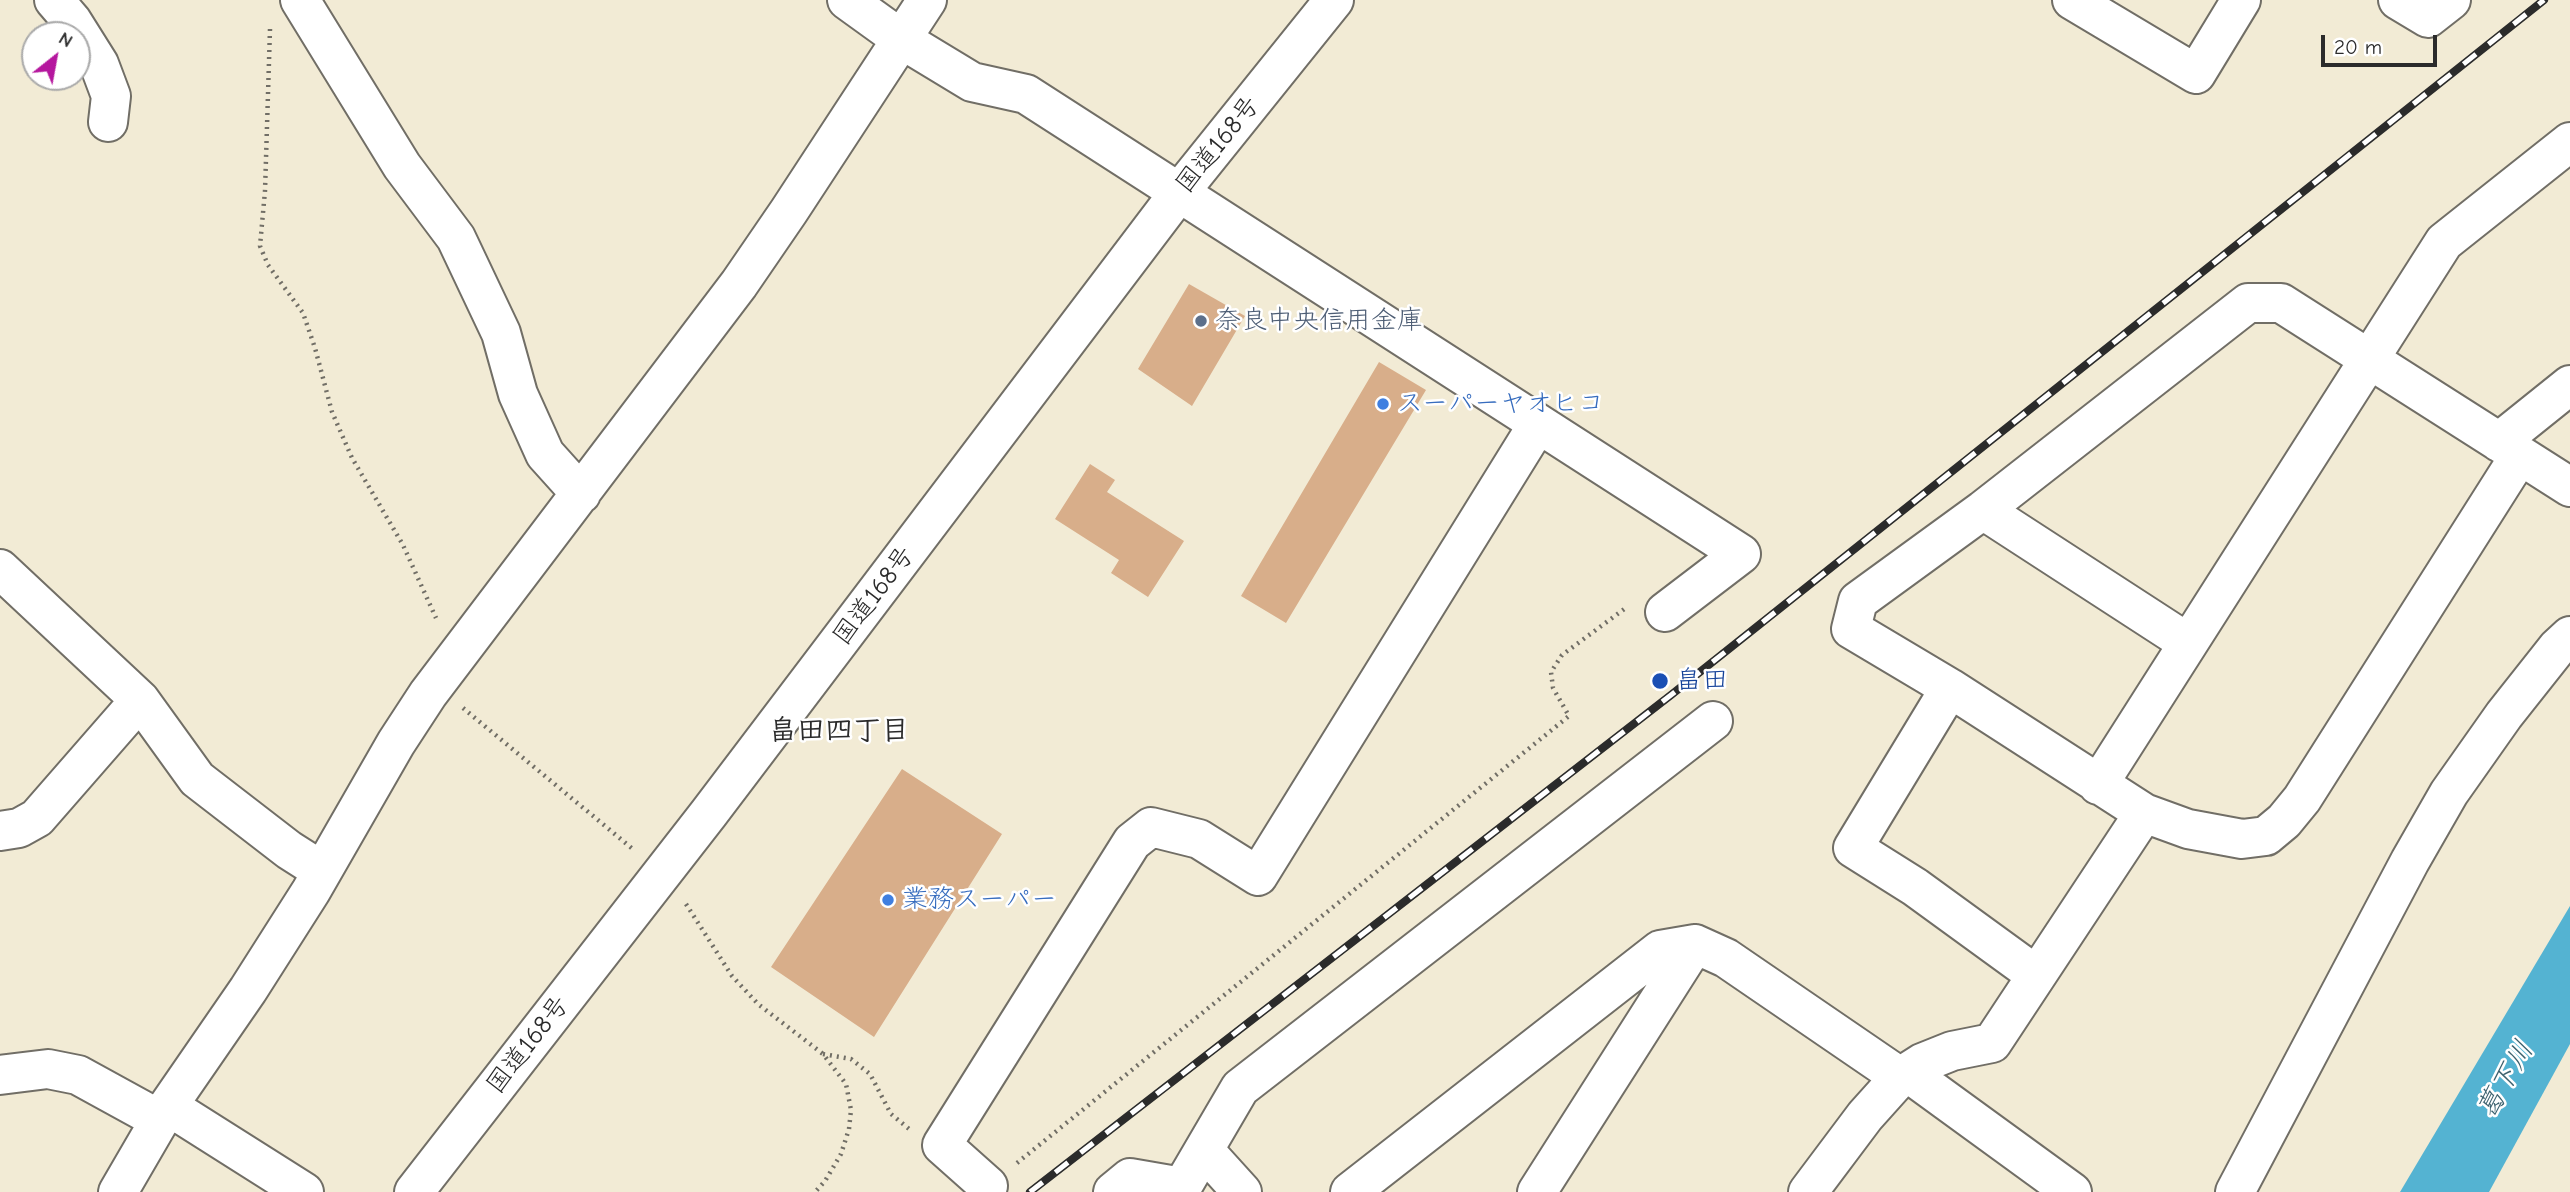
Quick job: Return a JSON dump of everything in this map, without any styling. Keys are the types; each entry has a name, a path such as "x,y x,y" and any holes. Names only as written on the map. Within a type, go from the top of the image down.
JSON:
{"main road":[{"path":"54,0 72,21 99,64 111,96 108,122"},
{"path":"300,0 402,166 456,238 501,333 518,394 545,454 581,494"},
{"path":"847,0 901,39 972,82 1026,94 1741,554 1647,609"},
{"path":"118,1192 164,1113 248,990 428,694 746,274 927,0"},
{"name":"国道168号","path":"414,1192 709,813 1178,194 1334,0"},
{"path":"2072,0 2196,74 2241,0"},
{"path":"2398,0 2428,18 2451,0"},
{"path":"2098,785 2444,242 2570,142"},
{"path":"2570,385 2509,448 2302,799 2284,821 2266,836 2242,839 2188,829 2144,813 1950,688 1851,628 1858,601 1983,510 2248,303 2281,303 2509,448 2570,487"},
{"path":"988,1186 942,1145 1132,842 1151,827 1199,839 1258,876 1538,424"},
{"path":"1983,510 2188,643"},
{"path":"0,569 139,700 197,779 289,850 322,871"},
{"path":"2235,1192 2410,861 2449,793 2504,715 2557,648 2570,636"},
{"path":"1950,688 1853,848 1914,887 2036,975"},
{"path":"0,831 19,828 37,818 139,700"},
{"path":"1113,1192 1130,1178 1182,1186 1240,1088 1713,720"},
{"path":"1813,1190 1865,1116 1904,1075 1922,1063 1952,1051 1992,1043 2144,813"},
{"path":"1537,1192 1695,944"},
{"path":"1350,1192 1660,950 1695,944 1726,958 1904,1075 2072,1192"},
{"path":"0,1075 48,1069 78,1075 164,1113 304,1192"},
{"path":"1204,1150 1242,1192"}],"path":[{"path":"988,1186 1569,716 1553,688 1551,672 1562,655 1647,609"},
{"path":"823,1054 851,1059 870,1074 891,1114 912,1131 942,1145"}],"water":[{"name":"葛下川","path":"2570,906 2570,1044 2489,1192 2400,1192"}],"building":[{"path":"1189,284 1245,316 1192,406 1138,369"},
{"path":"1379,362 1426,390 1286,623 1241,596"},
{"path":"1090,464 1115,480 1107,492 1184,541 1148,597 1111,573 1119,560 1055,519"},
{"name":"業務スーパー","path":"902,769 1002,834 874,1037 771,967"}],"railway":[{"path":"1030,1192 1671,695 2544,0"}],"place":[{"name":"奈良中央信用金庫","path":"1201,321"},
{"name":"スーパーヤオヒコ","path":"1383,404"},
{"name":"畠田","path":"1660,681"},
{"name":"業務スーパー","path":"888,900"}],"district":[{"name":"畠田四丁目","path":"839,731"}]}
